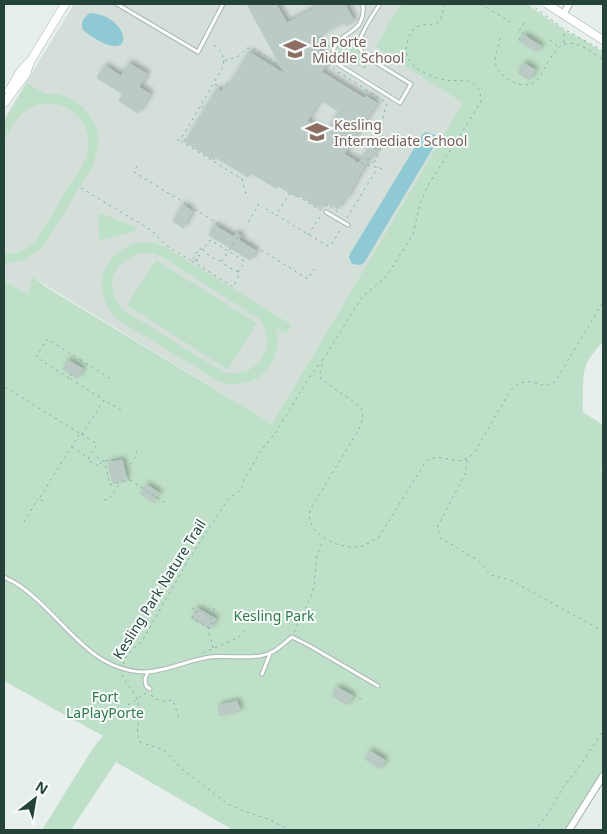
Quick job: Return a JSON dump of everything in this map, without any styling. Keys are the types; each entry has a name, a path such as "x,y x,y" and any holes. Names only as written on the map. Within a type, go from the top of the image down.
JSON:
{"street":[{"path":"4,101 23,79 30,62 65,4"},
{"path":"546,4 603,40"},
{"path":"563,14 569,4"},
{"path":"569,830 603,776"}],"lane":[{"path":"117,4 198,52 223,4"},
{"path":"363,4 363,18 359,26 336,43 333,50 336,63 400,103 412,84 365,56 359,46 362,35 380,4"},
{"path":"324,212 348,225"},
{"path":"4,576 33,596 84,647 98,658 131,671 148,672 213,657 240,658 270,654 292,637 378,686"},
{"path":"262,674 270,654"},
{"path":"148,672 145,679 146,686 150,689"}],"path":[{"name":"Kesling Park Nature Trail","path":"137,700 125,681 122,668 127,655 142,641 189,559 229,498 241,490 244,480 260,452 276,432 362,297 385,278 398,260 413,234 420,204 427,186 481,102 480,91 469,82 445,80 430,75 422,72 408,60 406,52 410,35 415,28 440,22 445,4"},
{"path":"480,4 510,22"},
{"path":"530,4 564,29 603,51"},
{"path":"519,40 522,33 518,31 524,22"},
{"path":"564,29 564,44"},
{"path":"500,38 495,62 496,66 503,74 521,84 527,85 537,80 559,46 564,44 580,46 603,60"},
{"path":"318,39 329,44"},
{"path":"550,40 559,46"},
{"path":"181,139 223,67 222,54 214,45"},
{"path":"224,62 239,56 247,48 255,49 280,66"},
{"path":"364,68 368,61"},
{"path":"214,84 224,89"},
{"path":"210,89 215,92"},
{"path":"363,97 368,90"},
{"path":"200,106 205,109"},
{"path":"181,139 182,142 242,179 247,198"},
{"path":"177,140 186,140"},
{"path":"367,158 374,164"},
{"path":"355,161 382,169"},
{"path":"137,166 134,172 308,279 314,270"},
{"path":"345,221 378,167"},
{"path":"230,172 233,168"},
{"path":"81,188 151,230 167,246 233,287 244,261 210,240 192,260"},
{"path":"276,215 290,193"},
{"path":"297,196 324,212"},
{"path":"248,222 258,204 262,207"},
{"path":"266,209 328,246 331,245 342,226"},
{"path":"222,261 242,230"},
{"path":"203,249 206,254 222,261 225,265 238,272"},
{"path":"192,260 195,261 198,255 200,256 196,263"},
{"path":"323,360 320,373 321,379 361,407 363,418 359,429 308,516 310,522 321,536 338,545 357,547 369,544 379,537 426,461 439,457 462,461 467,460 474,453 510,391 516,385 525,381 547,385 555,382 603,302"},
{"path":"111,379 47,339 36,357 124,412"},
{"path":"77,366 81,360"},
{"path":"69,378 72,374"},
{"path":"6,387 97,444 87,460 99,466 103,461 124,458 129,480"},
{"path":"24,522 71,447 80,434 83,433 104,400"},
{"path":"71,447 89,458"},
{"path":"127,470 137,454 135,449"},
{"path":"97,457 103,461 110,485 129,480 167,504"},
{"path":"467,460 465,474 438,526 439,537 479,561 491,574 510,580 603,630"},
{"path":"104,500 109,500 120,482"},
{"path":"39,499 43,502"},
{"path":"292,637 311,596 314,586 317,554 325,538"},
{"path":"210,617 216,606"},
{"path":"192,608 214,620 209,628 213,648"},
{"path":"197,610 192,618 209,628"},
{"path":"195,660 213,648 239,638 246,628"},
{"path":"342,689 363,700"},
{"path":"128,705 148,691 156,700 162,702 173,700 179,718"},
{"path":"137,700 140,708 137,721 137,736 140,742 164,750 182,768 228,804 244,812 268,819 289,830"},
{"path":"533,830 546,815 603,731"}],"shaded area":[{"path":"74,4 401,4 375,47 464,103 272,424 34,278 28,295 4,280 4,119"}],"green space":[{"name":"Kesling Park","path":"401,4 527,4 567,32 603,52 603,342 586,365 583,412 603,425 603,467 601,470 603,475 603,771 566,830 233,830 116,762 71,830 42,830 93,748 103,736 4,681 4,280 28,295 33,277 46,287 272,424 463,103 375,47"},
{"path":"352,37 366,60 362,67 346,57 341,63 337,55 338,46"},
{"path":"27,83 45,94 57,94 67,97 83,107 95,125 98,147 93,165 43,247 24,260 4,264 4,254 24,250 39,236 80,169 88,149 85,127 79,118 72,111 52,104 41,104 21,114 4,140 4,122"},
{"path":"99,213 136,227 135,231 99,241"},
{"path":"141,242 155,243 167,248 292,325 286,334 276,328 276,353 264,373 256,379 245,383 220,382 123,323 112,313 105,301 102,289 103,276 107,265 115,255 126,247","holes":["140,253 151,253 162,257 258,318 265,328 267,339 266,349 256,366 246,371 235,373 223,372 122,309 116,300 112,283 117,268 123,262"]},
{"path":"156,260 257,323 228,370 127,305"}],"water":[{"path":"90,13 104,16 115,23 121,31 123,39 121,44 113,46 101,42 83,30 83,20"},
{"path":"426,132 435,135 436,140 433,148 364,263 360,265 352,264 349,257 350,254"}],"building":[{"path":"247,4 276,4 287,23 323,4 345,4 354,21 346,26 344,22 317,37 319,42 316,44 327,63 322,72 364,98 366,96 377,103 344,154 359,163 370,146 376,150 370,160 368,159 346,199 344,198 338,209 325,202 321,209 298,195 297,197 278,186 276,188 251,173 248,177 215,157 214,160 185,142 217,89 222,92 225,86 227,88 249,52 285,74","holes":["320,100 339,111 326,133 307,121"]},
{"path":"524,35 541,46 537,52 519,41"},
{"path":"129,63 147,74 139,87 150,94 138,113 119,101 123,94 97,78 105,66 121,76"},
{"path":"524,63 535,70 529,80 518,73"},
{"path":"183,205 192,211 183,228 173,221"},
{"path":"214,225 234,237 236,233 241,236 239,240 256,251 250,260 209,235"},
{"path":"68,360 83,369 77,378 63,369"},
{"path":"122,460 127,480 113,483 108,463"},
{"path":"145,484 161,494 154,496 155,503 139,493 146,491"},
{"path":"197,608 216,619 210,629 191,618"},
{"path":"337,687 353,696 347,705 332,696"},
{"path":"237,701 240,711 220,716 218,706"},
{"path":"370,751 385,760 380,769 365,759"}],"place":[{"name":"La Porte Middle School","path":"295,49"},
{"name":"Kesling Intermediate School","path":"317,132"}],"park label":[{"name":"Fort LaPlayPorte","path":"105,704"}]}
